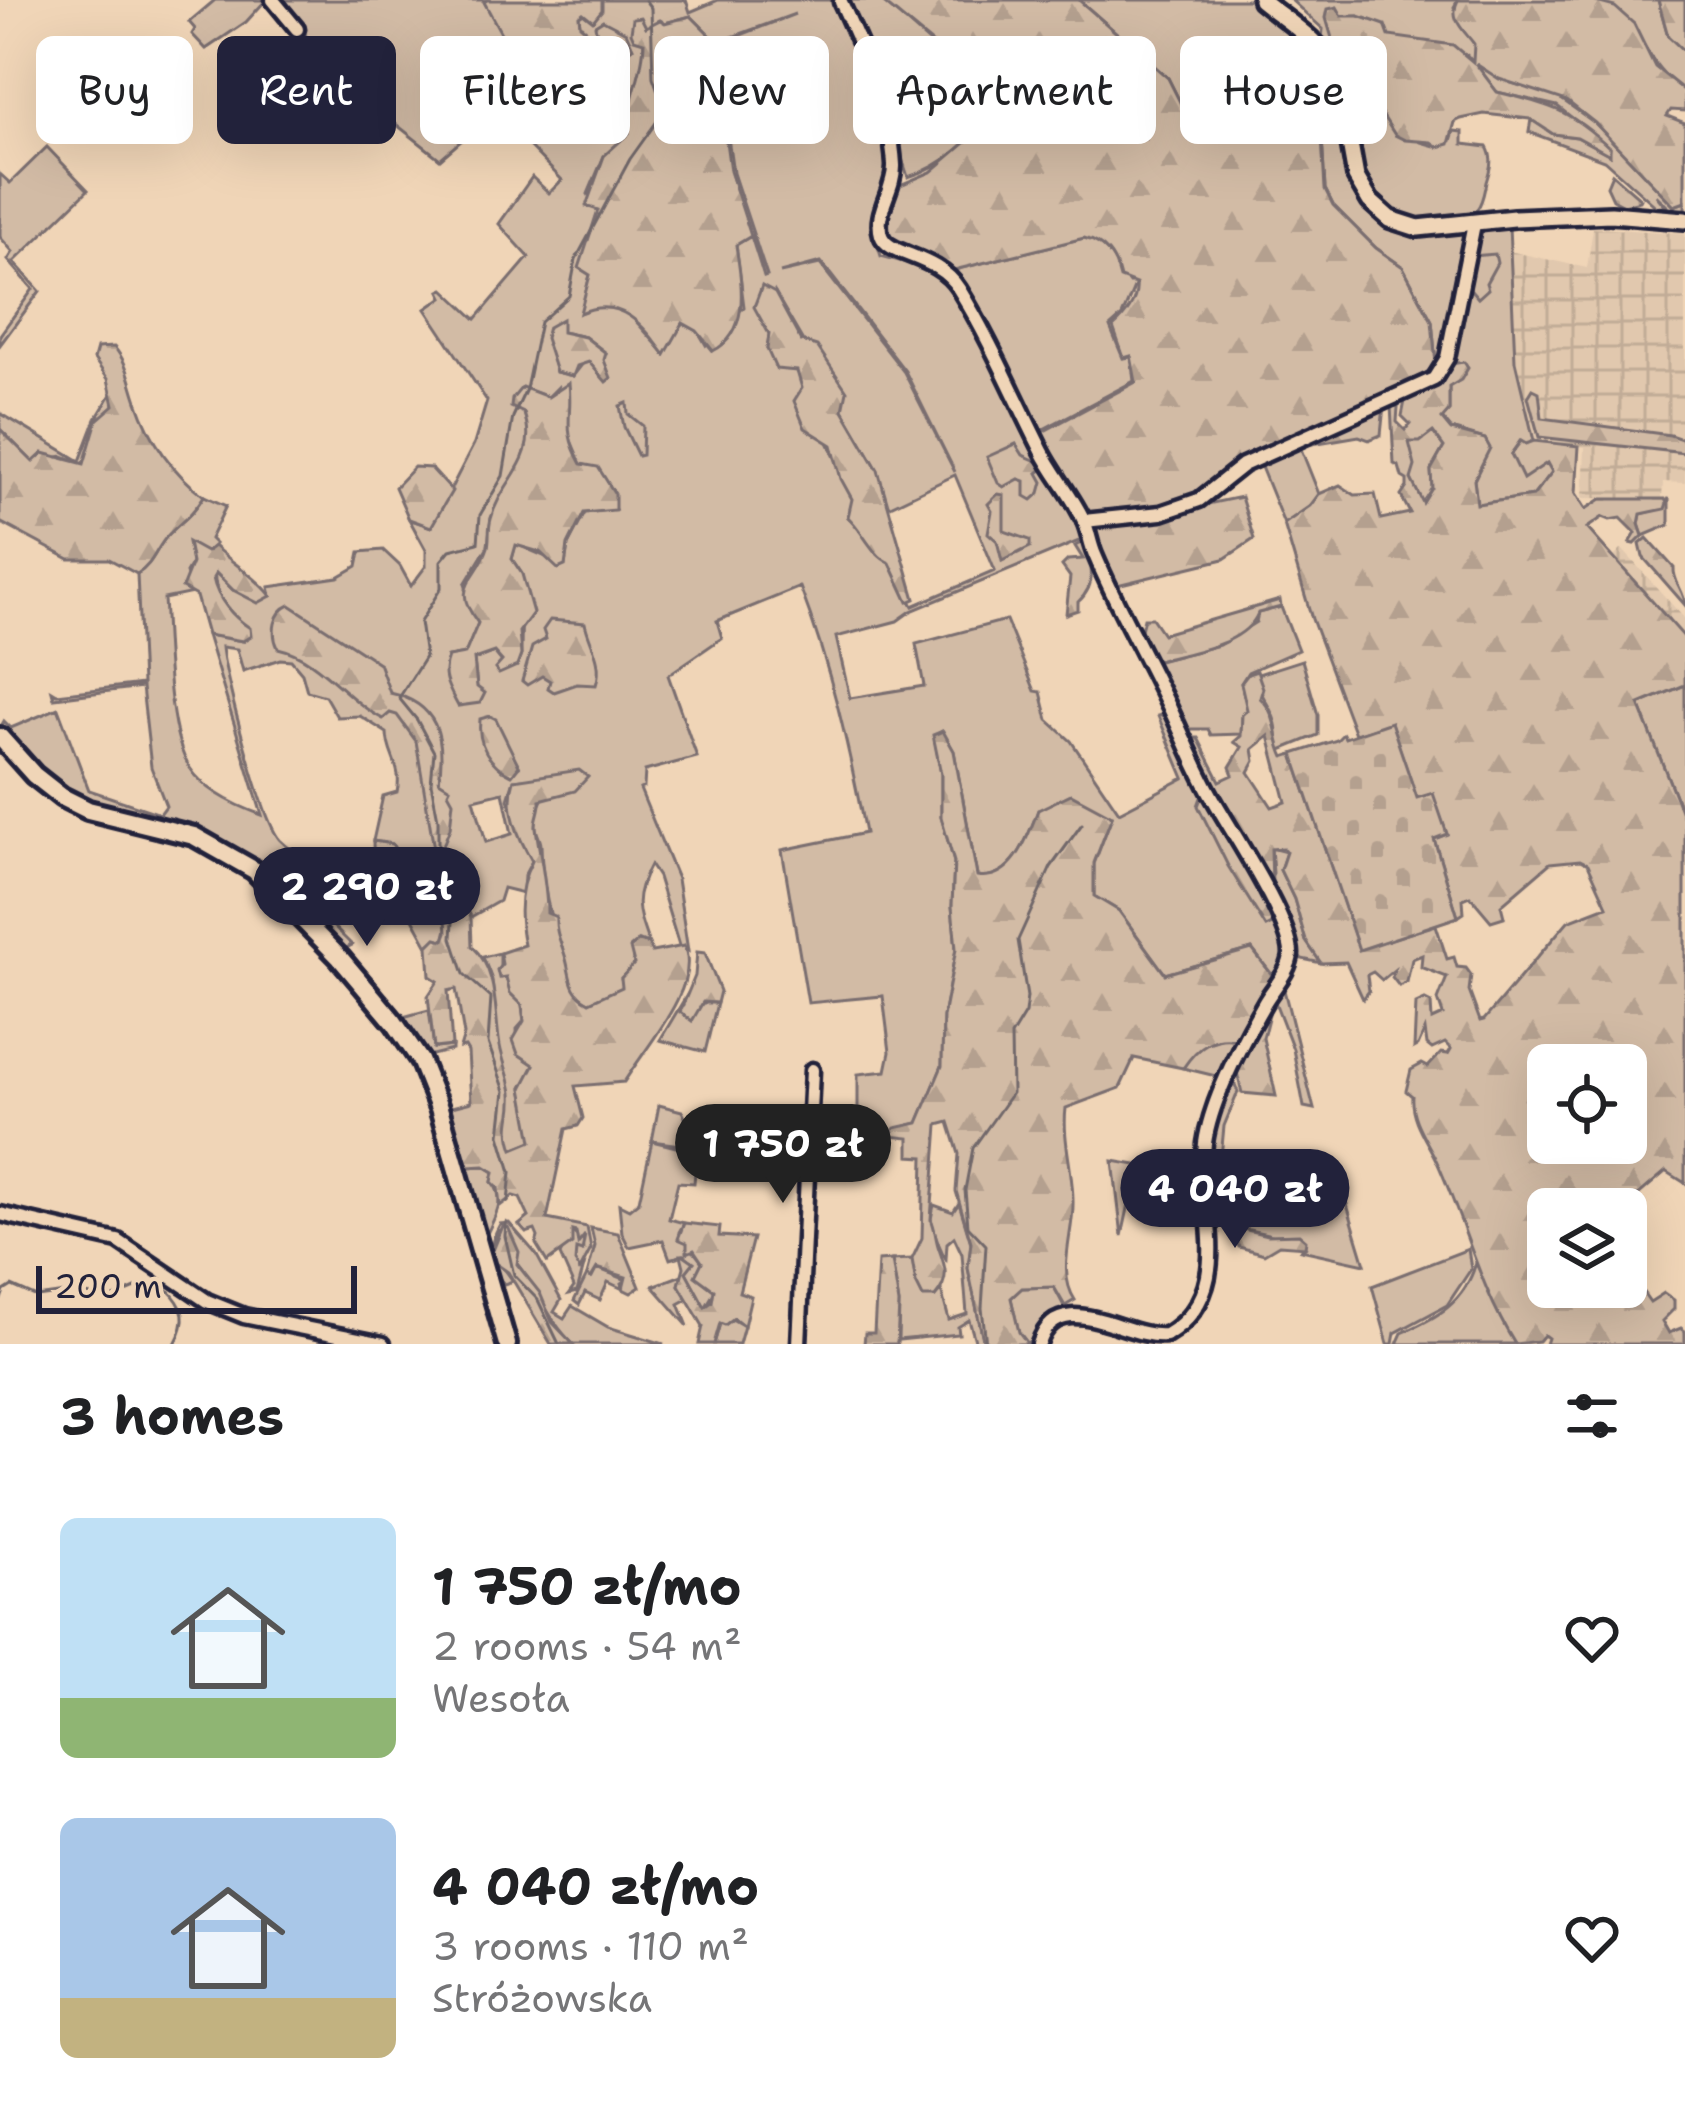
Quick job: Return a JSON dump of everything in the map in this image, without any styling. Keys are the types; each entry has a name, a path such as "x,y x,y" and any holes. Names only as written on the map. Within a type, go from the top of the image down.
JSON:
{"main road":[{"path":"0,737 34,775 62,797 88,810 194,836 254,870 320,935 394,1022 419,1060 435,1097 507,1344"}],"street":[{"path":"273,0 297,29"},
{"path":"1261,0 1324,50 1337,71 1356,177 1379,212 1418,228 1612,214 1685,220"},
{"path":"841,2 866,56 894,163 893,185 879,222 882,240 893,251 939,266 956,283 1043,453 1084,520 1094,552 1206,787 1276,914 1291,957 1263,1004 1208,1123 1203,1171 1211,1211 1211,1252 1200,1299 1170,1333 1155,1337 1096,1318 1068,1316 1047,1328 1039,1344"},
{"path":"1084,520 1161,513 1199,500 1243,465 1434,379 1447,358 1474,224"},
{"path":"799,1344 812,1070"},
{"path":"0,1214 118,1241 207,1301 244,1316 383,1344"}],"shaded area":[{"path":"1593,228 1685,233 1685,483 1663,482 1662,499 1583,498 1585,447 1534,441 1515,361 1509,251 1587,268"},
{"path":"1622,549 1685,619 1685,638 1613,558"}],"green space":[{"path":"215,0 266,0 246,22 217,36 217,42 206,49 192,34 195,29 189,22"},
{"path":"275,0 487,0 505,36 420,36 420,143 396,124 396,36 306,36"},
{"path":"602,0 686,0 690,12 718,0 835,0 853,39 853,144 884,144 886,151 887,186 872,227 881,256 940,272 988,347 1084,539 897,621 836,637 850,698 924,686 916,644 1006,620 1035,691 1041,692 1048,720 1071,741 1119,812 1184,778 1158,716 1169,714 1267,926 1276,922 1289,959 1276,980 1252,949 1165,974 1119,911 1094,896 1094,864 1112,816 1038,810 1009,865 990,876 977,876 954,751 942,731 934,736 941,774 941,817 954,862 956,949 943,1017 942,1066 918,1123 895,1129 883,1156 883,1130 858,1132 858,1074 886,1071 890,1052 883,996 808,1003 782,850 865,833 838,708 800,587 717,621 722,638 668,675 697,757 645,771 640,789 677,879 688,951 679,946 650,865 638,904 649,944 638,941 634,965 621,978 623,987 589,1002 570,982 547,901 536,829 539,806 558,776 514,780 508,799 532,861 524,876 523,893 503,888 499,901 471,917 457,888 444,941 436,939 428,946 405,904 373,894 374,881 424,885 425,875 419,862 398,855 392,844 373,841 383,796 397,792 387,733 360,716 337,717 325,696 307,691 302,673 291,660 243,671 237,649 222,647 245,746 272,827 300,856 368,892 366,904 288,856 284,858 279,873 352,945 346,948 248,857 195,830 78,795 49,775 10,732 5,734 0,728 4,721 11,728 58,708 89,790 160,814 166,806 151,767 142,687 54,698 52,691 142,684 137,574 204,496 226,506 210,539 215,544 206,552 189,547 192,563 186,573 193,593 164,599 172,710 182,752 196,776 222,797 262,815 207,635 243,641 220,598 215,572 233,590 271,596 269,587 338,577 357,566 360,552 383,550 411,586 426,566 426,550 409,519 431,527 474,444 487,401 426,309 443,297 440,291 444,289 476,319 529,257 499,224 532,177 549,193 562,180 527,144 617,144 604,156 588,194 598,209 581,312 594,307 625,309 665,354 682,323 698,331 706,345 744,307 736,245 751,236 767,276 733,173 729,144 829,144 829,36 738,36 795,14 735,36 710,36 691,16 660,21 644,28 643,70 630,109 630,36 593,36 580,25 579,16","holes":["821,262 905,371 955,472 904,372 820,264 780,273","775,293 878,470 886,508 955,475 995,571 913,606 890,563 875,552 865,533 848,517 853,499 797,371 767,349","562,332 585,337 606,353 596,370 584,362 573,376 556,372 548,343","558,387 581,464 592,467 615,509 585,513 568,545 565,565 516,544 512,559 522,574 521,655 517,666 502,662 494,652 474,660 477,687 448,657 465,654 478,623 465,584 488,546 498,503 520,470 530,434 524,413 529,390 548,397","501,734 519,766 502,770 489,757","503,792 512,834 486,842 474,799"]},
{"path":"602,0 602,10 593,21 583,13 579,16 580,25 593,36 502,36 484,2"},
{"path":"844,0 878,0 922,36 863,36"},
{"path":"880,0 1079,0 1120,36 924,36"},
{"path":"1079,0 1250,0 1295,36 1180,36 1180,102 1168,78 1156,67 1156,36 1120,36"},
{"path":"1291,0 1458,0 1454,7 1476,48 1511,83 1557,96 1595,123 1674,206 1685,202 1685,213 1672,211 1656,195 1669,211 1661,211 1604,160 1529,132 1531,119 1553,134 1577,137 1609,154 1610,148 1557,106 1497,92 1467,55 1388,36 1359,16 1341,17 1331,26 1334,36 1322,36 1323,29"},
{"path":"1458,0 1589,0 1615,7 1634,24 1655,67 1685,91 1685,111 1671,110 1667,116 1685,123 1685,202 1674,206 1595,123 1567,101 1499,79 1476,64 1497,92 1570,117 1610,148 1610,155 1577,137 1553,134 1530,119 1484,114 1455,122 1449,144 1438,147 1395,135 1387,122 1387,36 1331,36 1328,9 1337,7 1342,16 1385,25 1389,36 1453,45 1473,62 1474,44 1456,19"},
{"path":"1589,0 1658,0 1668,36 1685,52 1685,91 1657,66 1623,17"},
{"path":"1658,0 1685,0 1685,52 1668,36"},
{"path":"691,16 710,36 654,36 654,144 726,144 751,236 736,245 741,304 734,331 713,351 697,331 683,323 665,355 639,324 619,310 594,308 580,313 590,275 579,268 598,210 586,206 604,156 617,144 630,144 630,111 644,42 634,39 633,18 641,17 646,27 660,20 665,23"},
{"path":"603,20 628,36 603,36 595,25"},
{"path":"1156,67 1168,78 1180,102 1180,144 1322,144 1325,189 1333,205 1376,248 1403,267 1432,321 1436,364 1408,389 1254,451 1186,501 1143,510 1089,513 1077,505 1037,435 1136,382 1131,356 1124,358 1113,327 1130,308 1136,284 1120,278 1108,252 1084,238 950,271 885,239 882,221 898,186 931,172 964,144 1156,144"},
{"path":"1387,120 1421,142 1438,147 1451,141 1454,131 1463,132 1463,144 1487,147 1491,164 1477,209 1443,221 1389,207 1373,190 1359,144 1387,144"},
{"path":"421,144 457,144 440,159"},
{"path":"897,144 963,144 933,166 908,177"},
{"path":"1322,144 1344,144 1348,170 1371,211 1461,231 1466,237 1440,364 1436,364 1432,321 1403,267 1376,248 1333,205 1325,189"},
{"path":"47,147 88,190 14,262 40,291 0,345 0,335 33,289 8,260 13,252 0,237 0,174 10,183"},
{"path":"1612,174 1640,201 1624,205 1613,199 1607,186"},
{"path":"1509,226 1515,361 1534,441 1526,445 1520,441 1511,454 1534,468 1547,463 1553,471 1533,496 1477,504 1474,480 1489,447 1485,439 1451,429 1442,418 1449,411 1449,387 1463,363 1450,364 1478,234 1484,228"},
{"path":"1084,238 1097,241 1129,283 1136,283 1122,316 1110,327 1123,358 1131,357 1134,381 1036,433 950,271"},
{"path":"1495,254 1497,263 1486,283 1488,289 1478,298 1465,283 1472,256"},
{"path":"762,286 775,293 801,341 817,346 847,391 843,410 878,470 915,599 908,602 890,563 848,517 852,499 832,445 805,428 794,401 802,388 797,371 776,369 767,349 769,334 754,307"},
{"path":"562,319 562,332 585,337 606,353 611,378 606,382 589,362 577,366 573,376 556,372 545,338 548,327"},
{"path":"114,347 155,442 204,496 137,574 109,559 69,559 0,522 0,429 33,462 43,453 84,464 97,420 114,405 108,379 94,359 97,348"},
{"path":"1464,362 1468,368 1449,387 1449,411 1442,419 1451,430 1485,439 1490,448 1474,480 1477,504 1533,496 1552,472 1547,463 1523,479 1511,454 1521,441 1579,446 1576,493 1586,509 1601,499 1665,499 1667,503 1665,509 1641,514 1643,536 1635,544 1630,543 1636,533 1621,518 1603,517 1587,528 1685,638 1685,685 1639,704 1685,821 1685,1183 1666,1171 1646,1188 1527,1188 1527,1308 1647,1308 1647,1298 1650,1302 1664,1293 1674,1300 1674,1309 1662,1321 1669,1333 1685,1331 1685,1344 1546,1344 1544,1335 1539,1341 1515,1344 1492,1301 1417,1122 1412,1096 1406,1091 1411,1070 1422,1064 1428,1067 1451,1049 1445,1043 1432,1049 1425,1030 1414,1048 1416,1004 1431,1003 1432,1020 1443,1015 1438,1000 1447,977 1421,967 1422,955 1412,959 1407,982 1399,986 1392,977 1394,970 1382,980 1373,972 1367,975 1369,991 1363,999 1346,962 1321,963 1306,941 1280,870 1283,848 1271,849 1272,885 1263,895 1276,922 1266,927 1198,806 1203,792 1189,738 1198,738 1220,781 1233,775 1230,767 1242,747 1234,742 1241,736 1242,715 1247,710 1241,683 1257,671 1263,688 1260,698 1270,711 1284,757 1293,754 1359,949 1436,925 1447,959 1454,957 1457,967 1471,975 1469,991 1480,1021 1568,921 1607,906 1588,864 1580,860 1550,863 1501,905 1504,917 1491,921 1470,896 1463,899 1464,913 1458,917 1434,839 1447,834 1432,794 1417,799 1391,723 1355,734 1312,619 1284,524 1319,494 1340,485 1355,495 1375,494 1381,519 1410,513 1401,496 1407,480 1394,464 1391,405 1398,407 1397,422 1405,430 1410,424 1402,416 1405,401 1435,385 1450,364","holes":["1433,432 1444,447 1431,470 1432,488 1423,503 1411,479 1415,466 1409,442 1420,442","1269,736 1286,802 1272,807 1249,772 1255,761 1253,749"]},
{"path":"569,383 569,432 575,452 581,464 598,467 615,494 615,510 584,513 568,545 565,566 558,569 540,552 516,545 512,559 522,574 533,613 519,632 521,655 517,666 499,674 495,669 502,661 494,652 474,659 477,687 485,693 480,703 458,706 447,682 446,664 448,657 465,654 478,623 466,591 488,547 496,505 527,444 524,413 511,407 512,399 522,387 548,397"},
{"path":"1533,389 1539,392 1542,418 1670,435 1685,440 1685,453 1539,437 1528,397"},
{"path":"113,391 114,406 84,464 63,456 33,462 0,429 0,413 80,461"},
{"path":"627,403 628,414 643,426 642,455 638,456 624,427 620,406"},
{"path":"1384,406 1381,435 1312,444 1310,437"},
{"path":"1433,432 1444,447 1431,470 1432,488 1422,503 1411,479 1409,442"},
{"path":"1016,444 1043,469 1038,473 1043,482 1040,493 1032,500 1025,496 1025,481 1004,487 998,483 987,457"},
{"path":"1299,444 1319,494 1311,506 1284,524 1259,462"},
{"path":"414,467 431,468 452,491 431,527 409,519 395,487"},
{"path":"998,494 1004,495 1004,531 1030,540 1030,547 1002,561 997,541 988,533 992,511 988,504"},
{"path":"1241,497 1254,539 1224,559 1113,586 1092,535 1102,526"},
{"path":"1669,498 1669,525 1643,536 1641,514 1664,508"},
{"path":"1647,538 1674,568 1685,605 1643,557 1640,544"},
{"path":"188,542 206,552 214,546 271,596 258,603 233,590 216,573 213,578 222,600 250,628 251,636 243,641 207,635 196,596 182,588 192,563"},
{"path":"1083,542 1091,581 1078,610 1066,614 1070,577 1062,566 1068,560 1083,559 1075,546"},
{"path":"1280,600 1281,607 1258,613 1227,641 1154,662 1141,630 1144,618 1152,618 1163,634"},
{"path":"290,605 379,663 390,693 418,705 435,724 441,750 439,781 450,788 453,801 442,848 452,861 453,884 445,889 437,886 428,851 434,849 416,741 397,715 390,713 383,719 306,660 278,648 275,624"},
{"path":"1281,607 1298,650 1248,672 1241,683 1248,710 1242,715 1241,734 1211,735 1208,729 1185,729 1140,642 1147,641 1155,662 1219,645 1256,622 1258,613"},
{"path":"550,620 585,623 597,660 596,685 577,684 554,692 542,676 527,685 522,681 532,647 546,639 543,630"},
{"path":"1302,660 1318,715 1318,735 1281,750 1258,674"},
{"path":"1685,685 1685,821 1639,704"},
{"path":"480,719 496,719 519,766 512,775 497,766 483,745"},
{"path":"1391,722 1417,798 1433,793 1447,834 1434,839 1458,917 1359,950 1293,754"},
{"path":"943,731 954,751 977,876 990,876 1009,865 1038,810 1071,794 1112,816 1094,863 1094,896 1119,911 1165,974 1252,949 1276,980 1242,1041 1208,1043 1183,1068 1134,1058 1120,1088 1066,1108 1073,1205 1066,1266 1075,1300 1065,1306 1054,1287 1022,1288 1011,1298 1019,1332 1028,1344 984,1344 968,1268 971,1242 956,1191 959,1154 949,1122 938,1125 931,1219 945,1279 935,1297 923,1297 912,1259 922,1238 924,1157 909,1156 909,1138 890,1136 895,1128 918,1123 942,1066 943,1017 956,949 954,862 941,817 941,774 933,735"},
{"path":"579,770 588,777 575,791 540,800 536,824 547,913 556,917 574,989 589,1002 622,987 621,978 634,964 630,948 638,941 649,944 652,952 684,946 687,962 669,1016 624,1082 575,1086 583,1118 578,1126 566,1129 547,1219 587,1227 591,1249 580,1270 576,1249 582,1251 585,1235 578,1244 572,1231 572,1244 547,1262 536,1244 535,1230 526,1233 519,1225 529,1217 520,1198 513,1196 500,1206 498,1188 492,1182 494,1172 484,1166 468,1167 448,1118 448,1108 471,1102 468,1052 460,1048 464,1035 456,989 448,991 452,1046 434,1048 428,996 438,981 430,976 428,946 436,938 444,940 444,895 457,887 471,917 472,946 487,967 494,993 512,1093 509,1133 513,1149 532,1141 522,1088 534,1065 518,1054 513,1040 524,1021 522,1005 497,970 502,964 500,953 524,945 520,902 532,861 514,822 512,791 514,780"},
{"path":"373,841 392,844 399,855 421,863 425,875 420,893 405,898 395,881 374,881"},
{"path":"1271,848 1286,852 1280,870 1306,941 1321,963 1302,959 1296,952 1266,891 1273,873"},
{"path":"697,952 705,953 720,991 717,1003 703,1002 692,1021 680,1012 695,976"},
{"path":"500,953 500,978 506,977 510,993 522,1004 518,1054 535,1065 522,1088 533,1141 512,1149 506,1130 492,980 483,957"},
{"path":"1282,982 1314,1109 1304,1107 1293,1049 1275,1002"},
{"path":"380,989 403,1017 429,1010 434,1048 452,1046 452,1050 428,1056 446,1104 378,995"},
{"path":"688,993 686,1003 717,1003 705,1052 660,1040"},
{"path":"1274,994 1263,1038 1276,1096 1242,1093 1236,1068"},
{"path":"1227,1037 1242,1041 1224,1078 1183,1068 1198,1046"},
{"path":"1232,1077 1238,1092 1224,1126 1219,1178 1207,1174 1211,1123"},
{"path":"659,1105 682,1111 691,1130 687,1146 652,1141"},
{"path":"448,1108 468,1167 484,1166 494,1172 499,1203 485,1238 448,1121"},
{"path":"652,1141 688,1150 716,1150 716,1154 697,1153 694,1183 678,1182 669,1219 684,1223 679,1232 702,1262 696,1276 715,1291 705,1308 686,1272 693,1262 684,1255 670,1259 663,1240 629,1247 622,1233 619,1204 629,1209 639,1201"},
{"path":"1113,1161 1199,1176 1195,1213 1129,1204 1122,1236"},
{"path":"1293,1161 1335,1165 1365,1264 1301,1250 1305,1247 1288,1240 1235,1227 1232,1213 1222,1205 1231,1198 1284,1207"},
{"path":"959,1203 971,1243 968,1268 984,1344 976,1344 969,1320 958,1327 959,1334 898,1340 899,1304 892,1260 912,1259 916,1283 935,1297 941,1290 949,1320 967,1314 962,1254 954,1237 947,1243 946,1259 931,1219 934,1205 953,1212"},
{"path":"509,1223 536,1254 561,1300 554,1312 564,1318 572,1306 608,1327 664,1344 573,1344 517,1264 518,1252 508,1228 498,1231 493,1253 513,1281 504,1284 495,1270 491,1255 493,1240 500,1224"},
{"path":"684,1223 720,1227 719,1236 753,1238 739,1292 751,1296 744,1326 734,1318 720,1323 714,1344 699,1344 703,1326 679,1285 684,1255 694,1262 686,1272 705,1307 712,1302 714,1290 695,1276 702,1262 694,1250 687,1253 687,1243 678,1239"},
{"path":"503,1226 508,1227 519,1252 517,1264 540,1293 552,1322 573,1344 551,1344 508,1272 495,1263 492,1253"},
{"path":"1235,1227 1267,1235 1299,1234 1306,1240 1305,1247 1279,1245 1264,1254 1239,1247 1231,1232"},
{"path":"591,1228 618,1233 640,1287 631,1293 623,1289 626,1277 597,1268 591,1278 587,1275 595,1246"},
{"path":"571,1231 582,1240 585,1235 577,1292 569,1294 574,1287 560,1255"},
{"path":"1468,1249 1471,1269 1447,1305 1395,1333 1393,1344 1388,1344 1372,1286"},
{"path":"892,1260 899,1304 897,1344 864,1344 865,1333 874,1333 878,1261"},
{"path":"1476,1263 1515,1344 1397,1344 1402,1333 1457,1299"},
{"path":"597,1268 627,1280 623,1289 608,1282 600,1300 585,1293 579,1305 574,1301 587,1275 592,1278"},
{"path":"682,1275 679,1285 688,1299 679,1304 688,1326 653,1286"},
{"path":"1054,1287 1066,1310 1041,1324 1028,1344 1019,1333 1011,1298 1022,1288"},
{"path":"730,1318 744,1326 739,1344 714,1344 720,1323"}],"waterway":[{"path":"508,1202 511,1172 500,1135 505,1091 488,1043 491,998 464,974 452,938 454,904 438,855 431,783 434,752 399,698 425,657 420,622 441,588 441,561 450,550 478,543 480,515 503,476 513,417 526,389 540,322 569,296 576,259 630,159 665,110 653,77 651,8 645,0"},
{"path":"986,1344 982,1308 986,1245 968,1226 965,1190 973,1148 1012,1093 1011,1036 1025,1013 1027,997 1018,940 1051,867 1082,824"},
{"path":"506,1222 514,1275 538,1300 559,1344"},
{"path":"0,1302 12,1286 37,1297 72,1292 112,1298 138,1287 166,1288 183,1314 175,1344"}]}
